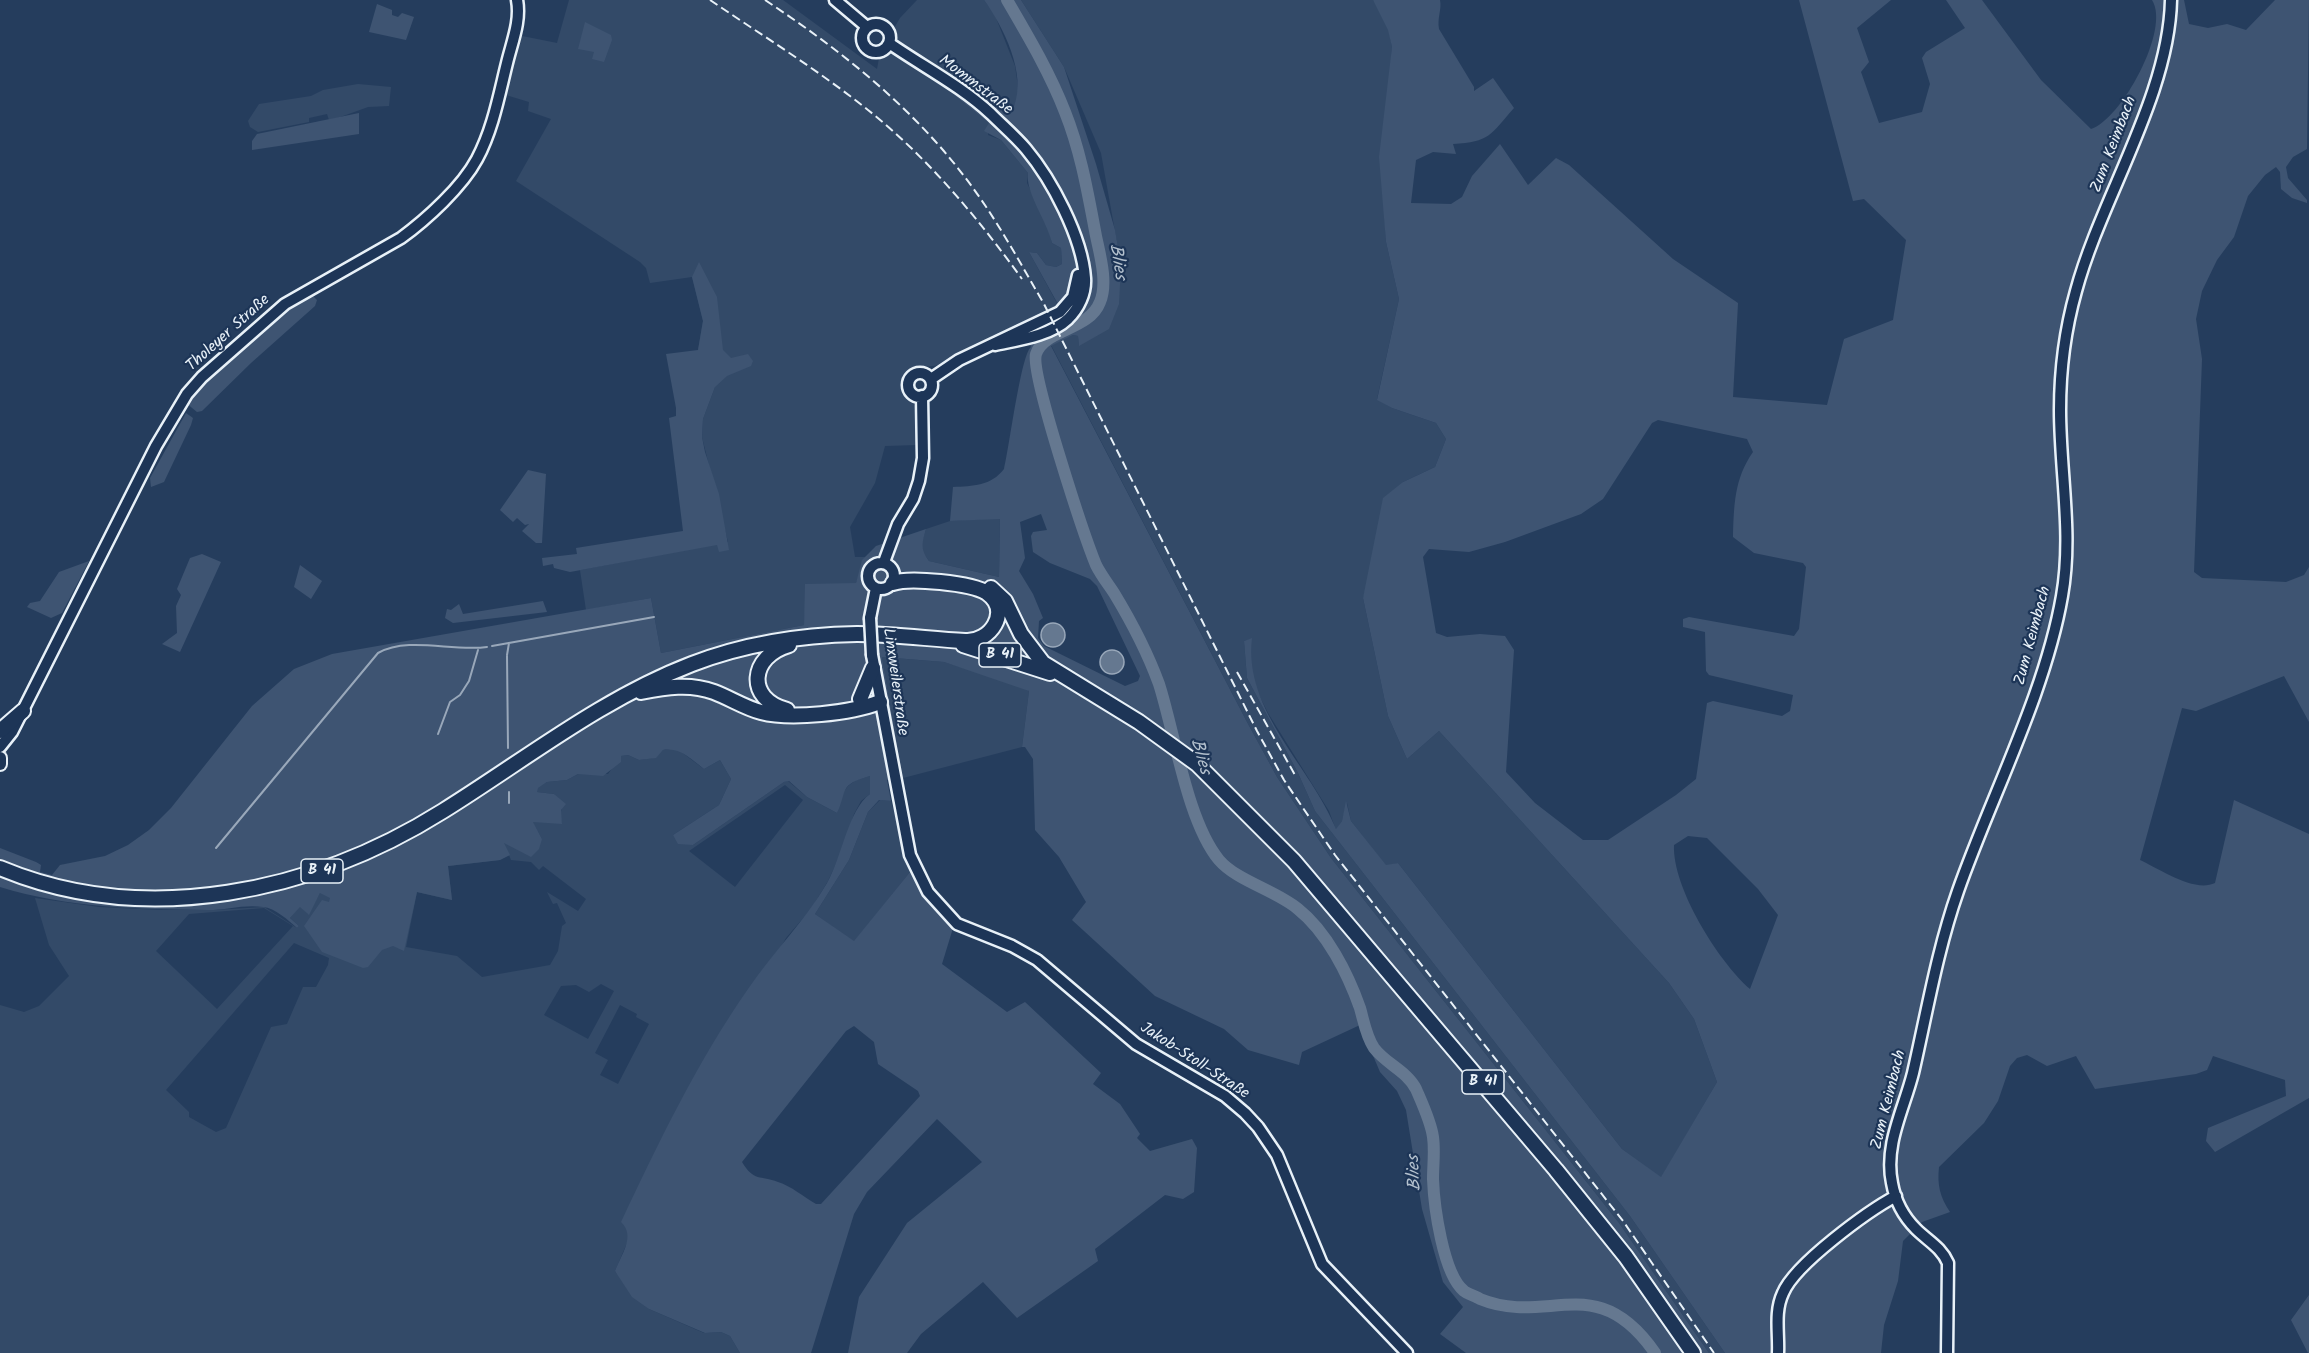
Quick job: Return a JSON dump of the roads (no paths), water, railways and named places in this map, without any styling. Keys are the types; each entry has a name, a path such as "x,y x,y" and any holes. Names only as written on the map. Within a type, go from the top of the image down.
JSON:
{"highway":[{"path":"890,571 901,580 976,589 991,597 997,609 996,624 992,631 973,642 904,636"},
{"path":"890,571 979,583 993,590 1005,601 1021,634 1036,655 1091,692"},
{"path":"838,635 801,641 773,651 760,666 758,687 767,703 788,711 837,705 860,699 879,700"},
{"name":"B 41","path":"0,868 78,890 157,898 237,892 278,884 357,857 397,838 442,812 606,706 668,674 719,655 792,639 838,635 904,636 963,645 993,653 1068,680 1091,692 1165,740 1197,764 1294,861 1380,959 1619,1248 1693,1353"},
{"path":"860,699 872,662"},
{"path":"606,706 642,692 677,686 713,692 771,714 808,714 866,707 879,700"},
{"path":"0,731 23,711"}],"main road":[{"name":"Tholeyer Straße","path":"0,747 12,732 156,446 187,394 202,377 285,304 418,226 476,161 493,119 516,30 517,0"},
{"name":"Mommstraße","path":"834,0 867,27 876,24 884,26 889,33 889,43 988,112 1027,149 1054,192 1070,224 1078,261 1080,293"},
{"name":"Zum Keimbach","path":"1947,1353 1949,1276 1945,1256 1911,1223 1896,1196 1890,1172 1892,1143 1912,1074 1944,930 2031,701 2049,649 2062,596 2067,530 2060,412 2063,356 2076,289 2150,95 2166,40 2170,0"},
{"path":"867,27 863,40 868,48 881,50 889,43"},
{"name":"Linxweilerstraße","path":"930,379 959,360 995,345 1060,312 1080,293"},
{"name":"Linxweilerstraße","path":"922,396 912,393 909,380 921,373 930,379"},
{"name":"Linxweilerstraße","path":"922,396 931,390 930,379"},
{"name":"Linxweilerstraße","path":"894,780 872,662 870,618 876,588 869,582 868,572 876,563 890,571 898,524 914,499 923,458 922,396"},
{"path":"876,588 885,588 890,571"},
{"path":"0,758 0,764"},
{"name":"Jakob-Stoll-Straße","path":"894,780 914,866 928,892 951,920 1037,960 1136,1044 1225,1096 1245,1113 1258,1127 1277,1155 1322,1264 1407,1353"},
{"path":"1778,1353 1777,1311 1787,1284 1806,1264 1857,1221 1896,1196"}],"waterway":[{"name":"Blies","path":"1007,0 1046,69 1071,127 1087,189 1103,278 1100,302 1094,312 1077,325 1048,339 1036,354 1041,391 1096,565 1133,626 1159,684 1198,823 1219,860 1236,874 1289,902 1318,929 1335,954 1349,981 1374,1048 1407,1077 1416,1089 1433,1137 1433,1179 1441,1239 1450,1270 1464,1291 1480,1299 1505,1306 1592,1306 1612,1313 1633,1327 1655,1353"},
{"path":"492,646 654,617"},
{"path":"507,655 509,643"},
{"path":"216,848 378,653 390,648 417,645 487,647"},
{"path":"438,734 450,702 460,695 469,681 478,650"},
{"path":"507,656 508,748"},
{"path":"509,792 509,803"}],"railway":[{"path":"710,0 830,81 890,128 951,189 1022,279"},
{"path":"765,0 846,58 897,102 943,150 975,191 1044,304 1257,731 1284,780 1335,855 1623,1221 1714,1353"},
{"path":"1237,672 1295,775"}]}
